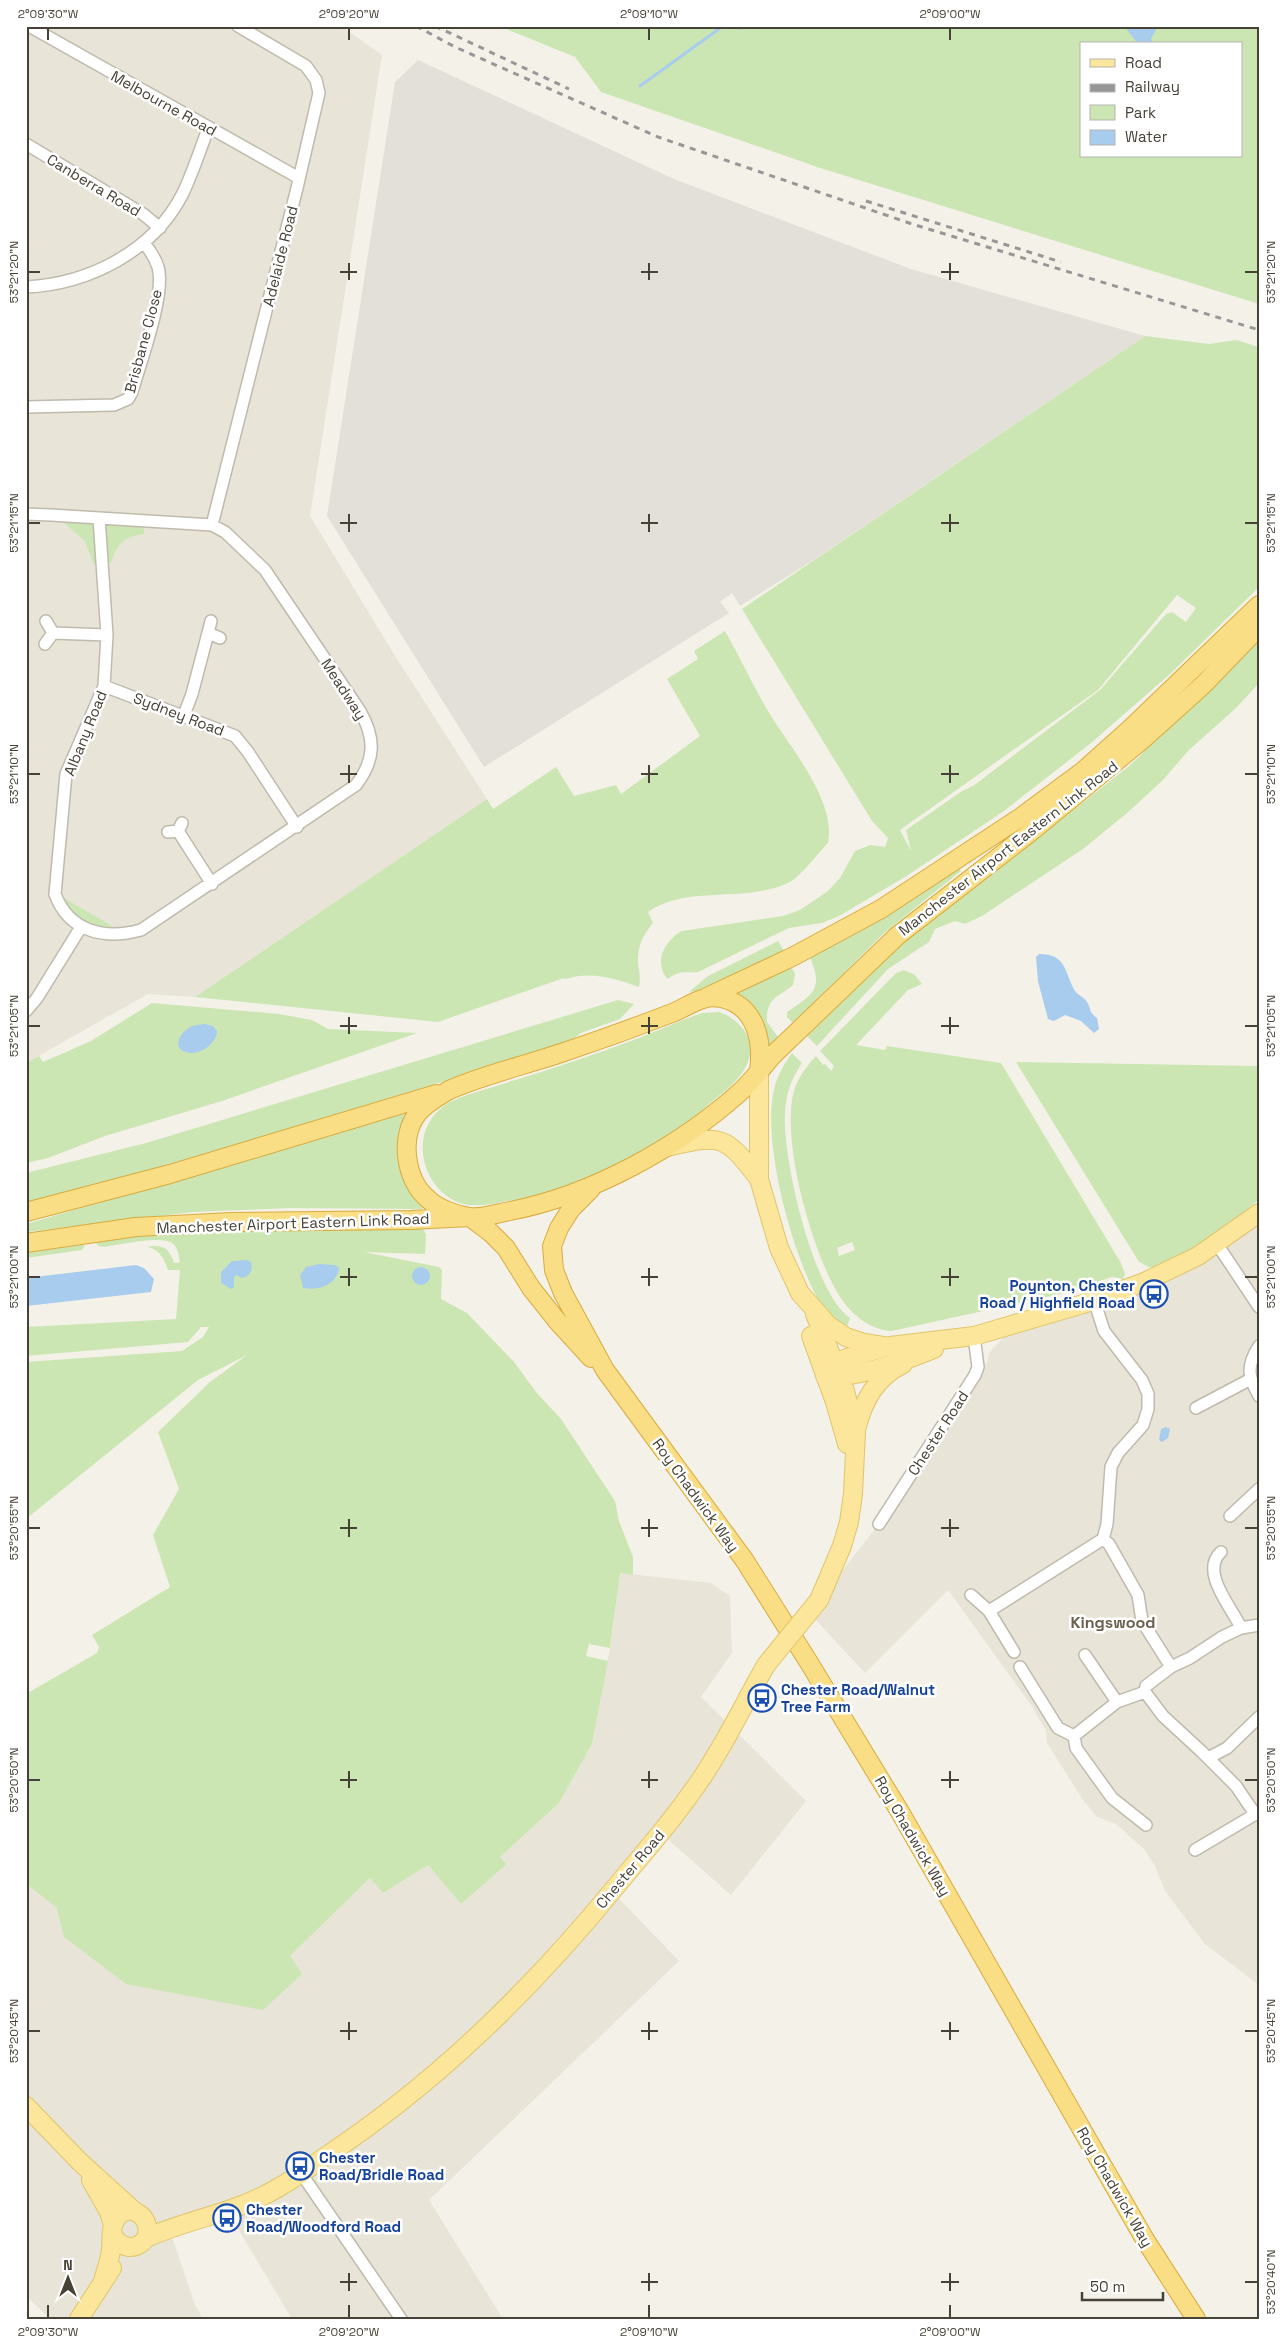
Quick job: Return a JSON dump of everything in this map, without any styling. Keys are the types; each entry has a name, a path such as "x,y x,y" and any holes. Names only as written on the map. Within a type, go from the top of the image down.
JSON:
{"highway":[{"name":"Manchester Airport Eastern Link Road","path":"448,1090 678,1011 794,956 881,909 1021,817 1083,771 1130,729 1259,604"},
{"name":"Manchester Airport Eastern Link Road","path":"26,1243 136,1228 232,1222 470,1217 524,1208 599,1183 663,1148 713,1115 741,1091 759,1071 897,936 1040,825 1142,740 1203,685 1259,627"},
{"path":"706,998 721,998 735,1003 744,1009 752,1019 759,1044 759,1071"},
{"path":"26,1212 170,1174 448,1090"},
{"path":"448,1090 418,1113 411,1125 407,1147 409,1163 418,1188 428,1199 440,1207 470,1217"},
{"name":"Roy Chadwick Way","path":"599,1183 571,1209 559,1228 552,1246 554,1270 563,1293 605,1370 746,1561 808,1661 900,1812 1144,2238 1196,2319"},
{"name":"Roy Chadwick Way","path":"470,1217 491,1233 506,1248 531,1288"},
{"name":"Roy Chadwick Way","path":"430,1219 464,1228 478,1236 531,1288 570,1335 605,1370"}],"main road":[{"name":"Chester Road","path":"78,2319 104,2277 117,2261 140,2243 169,2228 228,2212 277,2189 380,2120 422,2086 496,2020 573,1938 690,1795 766,1665 819,1600 842,1546 849,1522 853,1494 853,1461 856,1432 833,1372 813,1306 800,1293 780,1248 759,1179 759,1071"},
{"name":"Chester Road","path":"663,1148 697,1140 711,1139 724,1142 737,1150 759,1179"},
{"path":"833,1372 931,1350 1094,1300 1159,1275 1217,1244 1259,1213"},
{"path":"800,1293 805,1322 833,1372 853,1461"},
{"path":"813,1306 828,1325 846,1338 864,1343 890,1346 969,1337"},
{"path":"833,1372 890,1346"},
{"path":"856,1432 864,1401 874,1387 892,1370 931,1350"},
{"path":"26,2106 80,2162 138,2214 148,2226 140,2243 128,2248 118,2243 102,2200 80,2162"},
{"path":"113,2229 115,2220 123,2213 138,2214"},
{"name":"Chester Road","path":"138,2214 157,2219 201,2218"},
{"name":"Chester Road","path":"104,2277 113,2229"}],"street":[{"name":"Melbourne Road","path":"29,26 299,178"},
{"name":"Adelaide Road","path":"212,525 319,92 316,80 300,61 238,26"},
{"path":"26,287 71,281 108,264 144,243 160,228 183,192 208,128"},
{"name":"Canberra Road","path":"26,144 143,214 160,228"},
{"name":"Brisbane Close","path":"26,407 114,405 128,399 132,392 157,303 159,284 158,268 144,243"},
{"path":"26,514 212,525"},
{"name":"Albany Road","path":"81,927 71,920 55,894 56,862 66,774 104,686 106,635 99,518"},
{"name":"Meadway","path":"81,927 103,934 129,933 141,930 297,827 356,785 370,763 371,734 360,711 265,570 225,532 212,525"},
{"path":"46,621 53,633"},
{"path":"184,715 192,694 211,621"},
{"path":"53,633 106,635"},
{"path":"45,644 53,633"},
{"path":"208,633 220,638"},
{"name":"Sydney Road","path":"104,686 236,736 297,827"},
{"path":"176,829 212,884"},
{"path":"26,1011 37,998 81,927"},
{"path":"1217,1244 1259,1307"},
{"path":"990,1611 1103,1539 1107,1524 1111,1467 1118,1453 1143,1425 1148,1409 1148,1394 1142,1380 1104,1331 1094,1300"},
{"name":"Chester Road","path":"879,1524 961,1400 975,1375 978,1367 969,1337"},
{"path":"1259,1346 1253,1356 1250,1380 1259,1396"},
{"path":"1196,1408 1250,1380"},
{"path":"1230,1516 1259,1489"},
{"path":"1103,1539 1109,1544 1132,1583 1138,1595 1142,1621 1170,1667"},
{"path":"1221,1552 1216,1556 1215,1563 1218,1588 1241,1628"},
{"path":"971,1595 990,1611 1014,1652"},
{"path":"1194,1850 1257,1813 1236,1786 1163,1716 1145,1692 1146,1686 1170,1667 1190,1658 1241,1628 1259,1625"},
{"path":"1085,1655 1117,1702"},
{"path":"1020,1667 1058,1728 1074,1736"},
{"path":"1074,1736 1117,1702 1145,1692"},
{"path":"1208,1758 1227,1748 1259,1716"},
{"path":"1074,1736 1076,1748 1112,1798 1146,1825"},
{"path":"301,2173 401,2319"}],"shaded area":[{"path":"26,26 341,26 382,55 310,516 397,659 487,799 195,997 148,994 26,1063"},
{"path":"418,60 674,179 911,269 1145,336 815,559 740,606 732,593 720,602 729,613 484,767 327,516 395,82"},
{"path":"1259,1213 1259,1985 1205,1944 1165,1891 1155,1866 1144,1849 1116,1824 1097,1817 1083,1800 1047,1743 1046,1730 1031,1705 948,1590 865,1673 813,1617 819,1600 879,1524 980,1374 988,1360 989,1353 1016,1324 1120,1290"},
{"path":"620,1573 711,1583 730,1596 732,1653 701,1697 806,1801 731,1895 654,1827 605,1884 679,1961 429,2200 503,2319 292,2319 228,2212 169,2228 195,2305 203,2319 50,2319 26,2296 26,1884 56,1907 64,1937 290,1956 370,1878 383,1893 428,1865 461,1904 507,1864 500,1857 559,1803 592,1744 611,1643"}],"green space":[{"path":"499,26 1259,26 1259,304 820,168 601,92 575,57"},
{"path":"1145,336 1209,344 1236,340 1259,347 1259,587 1169,675 1091,743 1004,811 905,877 839,916 822,923 789,928 698,972 679,973 668,979 663,973 661,966 663,952 666,945 682,931 783,916 800,910 828,891 840,878 855,851 870,845 885,847 888,838 872,821 742,609","holes":["1177,595 1196,608 1186,622 1172,612 1166,614 1100,690 973,786 962,791 906,830 911,851 900,830 1098,690"]},
{"path":"64,516 143,521 144,534 131,537 122,542 116,550 111,563 94,565 85,541 64,523"},
{"path":"725,631 765,706 818,790 829,826 828,843 804,870 790,882 754,892 680,899 663,904 648,912 653,923 646,932 640,946 638,963 639,987 602,977 564,978 438,1022 195,997 487,799 493,809 556,767 574,796 616,785 621,794 700,736 667,679 698,659 694,651"},
{"path":"1259,637 1259,683 1236,708 1189,750 1163,780 1127,813 1083,849 982,916 965,924 955,921 935,929 929,942 888,969 817,1046 807,1036 877,965 908,939 1128,767 1142,754 1154,737"},
{"path":"958,866 961,871 884,933 793,1023 787,1017 787,1012 814,990 816,976 809,955"},
{"path":"64,898 112,926 116,934 93,932 59,903"},
{"path":"778,941 784,951 700,991 689,992 708,976"},
{"path":"790,964 795,974 793,985 774,999 767,1014 767,1022 778,1037 769,1047 762,1022 728,994"},
{"path":"904,970 915,975 922,984 908,990 856,1045 885,1050 887,1046 1001,1063 1121,1263 1125,1274 1123,1279 1112,1277 1060,1294 892,1331 869,1325 845,1304 819,1254 802,1197 791,1138 791,1112 794,1091 800,1076 816,1056 831,1071 834,1066 820,1051 896,973","holes":["852,1242 855,1250 839,1256 837,1248"]},
{"path":"618,1000 634,1004 620,1019 581,1033 566,1044 228,1147 26,1205 26,1173 146,1143"},
{"path":"152,1003 279,1014 312,1020 328,1029 417,1033 222,1101 105,1136 48,1158 26,1163 26,1063 39,1056 43,1062 91,1041"},
{"path":"719,1012 735,1021 746,1034 750,1050 745,1068 731,1085 693,1118 644,1151 591,1177 563,1187 485,1205 463,1204 450,1198 439,1189 430,1177 425,1164 424,1136 429,1123 438,1111 450,1102 598,1053 702,1013"},
{"path":"792,1053 802,1063 792,1081 785,1113 785,1133 794,1191 812,1254 824,1282 836,1304 850,1318 845,1332 832,1321 814,1292 792,1236 777,1172 772,1141 771,1113 777,1080"},
{"path":"1016,1062 1259,1066 1259,1199 1206,1240 1172,1260 1159,1266 1149,1267 1139,1262"},
{"path":"404,1114 406,1115 400,1134 415,1198 425,1207 422,1209 290,1208 193,1212 26,1232 26,1224"},
{"path":"422,1228 426,1234 425,1254 364,1252 439,1267 442,1270 441,1299 467,1313 514,1362 536,1392 561,1419 615,1501 619,1521 633,1557 633,1575 620,1573 610,1648 589,1644 586,1656 608,1661 592,1744 559,1803 500,1857 507,1864 461,1904 428,1865 383,1893 370,1878 290,1956 302,1974 263,2010 126,1984 64,1937 56,1907 26,1884 26,1694 97,1653 99,1647 92,1635 170,1587 153,1535 179,1489 158,1432 210,1382 247,1355 198,1380 26,1519 26,1362 182,1351 203,1337 209,1327 201,1327 188,1342 26,1356 26,1327 176,1319 180,1270 168,1270 158,1252 146,1247 156,1246 164,1248 170,1253 174,1263 178,1263 180,1261 178,1251 172,1243 149,1240 104,1247 98,1246 95,1241 162,1232"},
{"path":"85,1246 82,1250 26,1258 26,1253"}],"water":[{"path":"1124,26 1158,26 1151,39 1152,42 1136,42"},
{"path":"1039,954 1055,957 1063,965 1075,991 1086,1000 1091,1012 1097,1018 1099,1029 1094,1033 1081,1021 1065,1015 1054,1021 1048,1019 1038,981 1036,957"},
{"path":"205,1024 213,1026 217,1031 210,1045 195,1053 185,1052 181,1049 178,1042 185,1030 193,1026"},
{"path":"247,1260 251,1262 252,1267 251,1272 247,1276 242,1278 236,1275 234,1277 234,1287 231,1289 221,1283 221,1272 232,1261"},
{"path":"319,1264 335,1265 339,1268 335,1279 331,1283 315,1289 303,1288 300,1275 306,1267"},
{"path":"136,1265 144,1268 154,1279 151,1292 26,1306 26,1278"},
{"path":"421,1267 427,1270 430,1276 427,1282 421,1285 415,1282 412,1276 415,1270"},
{"path":"1166,1427 1170,1429 1168,1438 1162,1442 1159,1440 1161,1429"}],"waterway":[{"path":"640,86 723,26"},
{"path":"729,26 740,28 756,26"}],"railway":[{"path":"416,26 455,47 658,137 912,224 1259,330"},
{"path":"435,26 569,89"},
{"path":"866,201 1061,262"}],"place":[{"name":"Poynton, Chester Road / Highfield Road","path":"1154,1294"},
{"name":"Chester Road/Walnut Tree Farm","path":"762,1698"},
{"name":"Chester Road/Bridle Road","path":"300,2166"},
{"name":"Chester Road/Woodford Road","path":"227,2218"}],"district":[{"name":"Kingswood","path":"1113,1622"}]}
